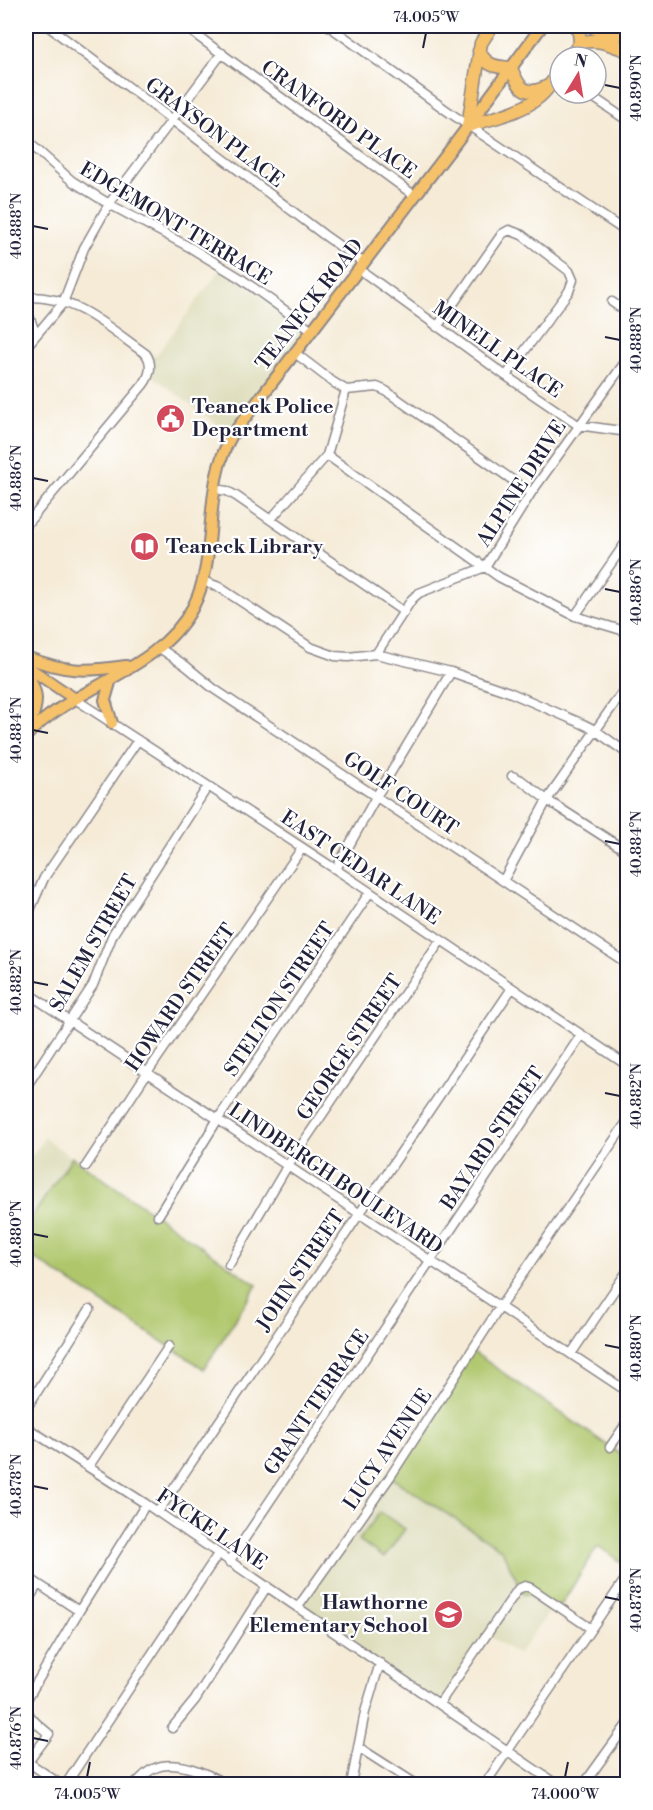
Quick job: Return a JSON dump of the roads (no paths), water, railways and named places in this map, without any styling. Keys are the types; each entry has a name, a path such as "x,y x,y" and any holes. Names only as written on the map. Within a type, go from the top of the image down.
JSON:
{"highway":[{"path":"492,26 483,31 468,126 530,103 541,96 548,86"},
{"path":"575,26 580,36 580,43 596,40 627,50"},
{"path":"591,26 627,50"},
{"path":"611,26 627,36"},
{"path":"479,51 488,63 511,68 518,84 525,90 537,90 548,86"}],"main road":[{"name":"TEANECK ROAD","path":"26,735 44,719 133,665 173,635 186,620 203,581 220,460 230,439 542,26"},
{"path":"26,657 49,666 70,670 96,670 133,665"},
{"path":"26,668 75,699"},
{"path":"26,668 37,695 26,735"},
{"path":"111,678 105,700 112,723"}],"street":[{"name":"GRAYSON PLACE","path":"48,26 362,266"},
{"name":"CRANFORD PLACE","path":"184,26 415,196"},
{"path":"329,26 468,126 627,232"},
{"path":"26,347 63,302 84,248 109,204 222,53"},
{"path":"604,105 627,121"},
{"name":"EDGEMONT TERRACE","path":"26,140 72,181 240,278 312,330"},
{"path":"437,327 502,234 509,230 522,235 569,271 573,280 569,291 506,376"},
{"name":"MINELL PLACE","path":"362,266 437,327 578,425 627,432"},
{"path":"26,297 51,297 86,312 146,354 150,365 149,374 143,385 26,525"},
{"path":"612,303 627,313"},
{"path":"26,308 36,336"},
{"path":"295,353 346,390 377,387 386,392 531,493"},
{"name":"ALPINE DRIVE","path":"376,654 412,599 426,589 485,567 531,493 627,357"},
{"path":"271,519 327,455 346,390"},
{"path":"327,455 500,577 575,616 627,632"},
{"path":"215,489 230,492 404,612"},
{"path":"575,616 627,539"},
{"path":"203,581 225,591 310,647 334,656 376,654 451,672 509,692 595,730 627,754"},
{"name":"GOLF COURT","path":"158,647 186,666 208,685 627,964"},
{"path":"336,870 376,797 451,672"},
{"path":"503,881 547,800 627,684"},
{"name":"EAST CEDAR LANE","path":"75,699 627,1064"},
{"path":"26,919 44,878 138,740"},
{"path":"512,776 627,852"},
{"name":"SALEM STREET","path":"26,1087 96,980 113,934 208,786"},
{"name":"HOWARD STREET","path":"86,1166 303,848"},
{"name":"STELTON STREET","path":"158,1216 218,1119 370,892"},
{"name":"GEORGE STREET","path":"229,1265 288,1165 441,940"},
{"name":"JOHN STREET","path":"158,1512 512,988"},
{"name":"LINDBERGH BOULEVARD","path":"26,992 627,1392"},
{"name":"BAYARD STREET","path":"430,1260 581,1035"},
{"name":"LUCY AVENUE","path":"298,1607 390,1477 500,1306 627,1120"},
{"name":"GRANT TERRACE","path":"229,1562 430,1260"},
{"path":"571,1354 627,1270"},
{"path":"26,1409 90,1309"},
{"path":"89,1467 169,1346"},
{"path":"610,1447 627,1421"},
{"name":"FYCKE LANE","path":"26,1426 158,1512 556,1785"},
{"path":"60,1785 28,1762 50,1734 29,1716 26,1710 27,1699 78,1611 146,1504"},
{"path":"66,1785 218,1554"},
{"path":"485,1785 627,1575"},
{"path":"26,1576 78,1611"},
{"path":"26,1604 38,1584"},
{"path":"172,1728 195,1700 267,1586"},
{"path":"439,1704 518,1589 525,1586 531,1588 590,1628"},
{"path":"351,1785 365,1712 380,1663"},
{"path":"584,1785 627,1723"},
{"path":"358,1746 416,1785"},
{"path":"135,1785 153,1769 169,1765 199,1771 225,1785"}],"place":[{"name":"Teaneck Police Department","path":"171,418"},
{"name":"Teaneck Library","path":"145,546"},
{"name":"Hawthorne Elementary School","path":"449,1614"}]}
